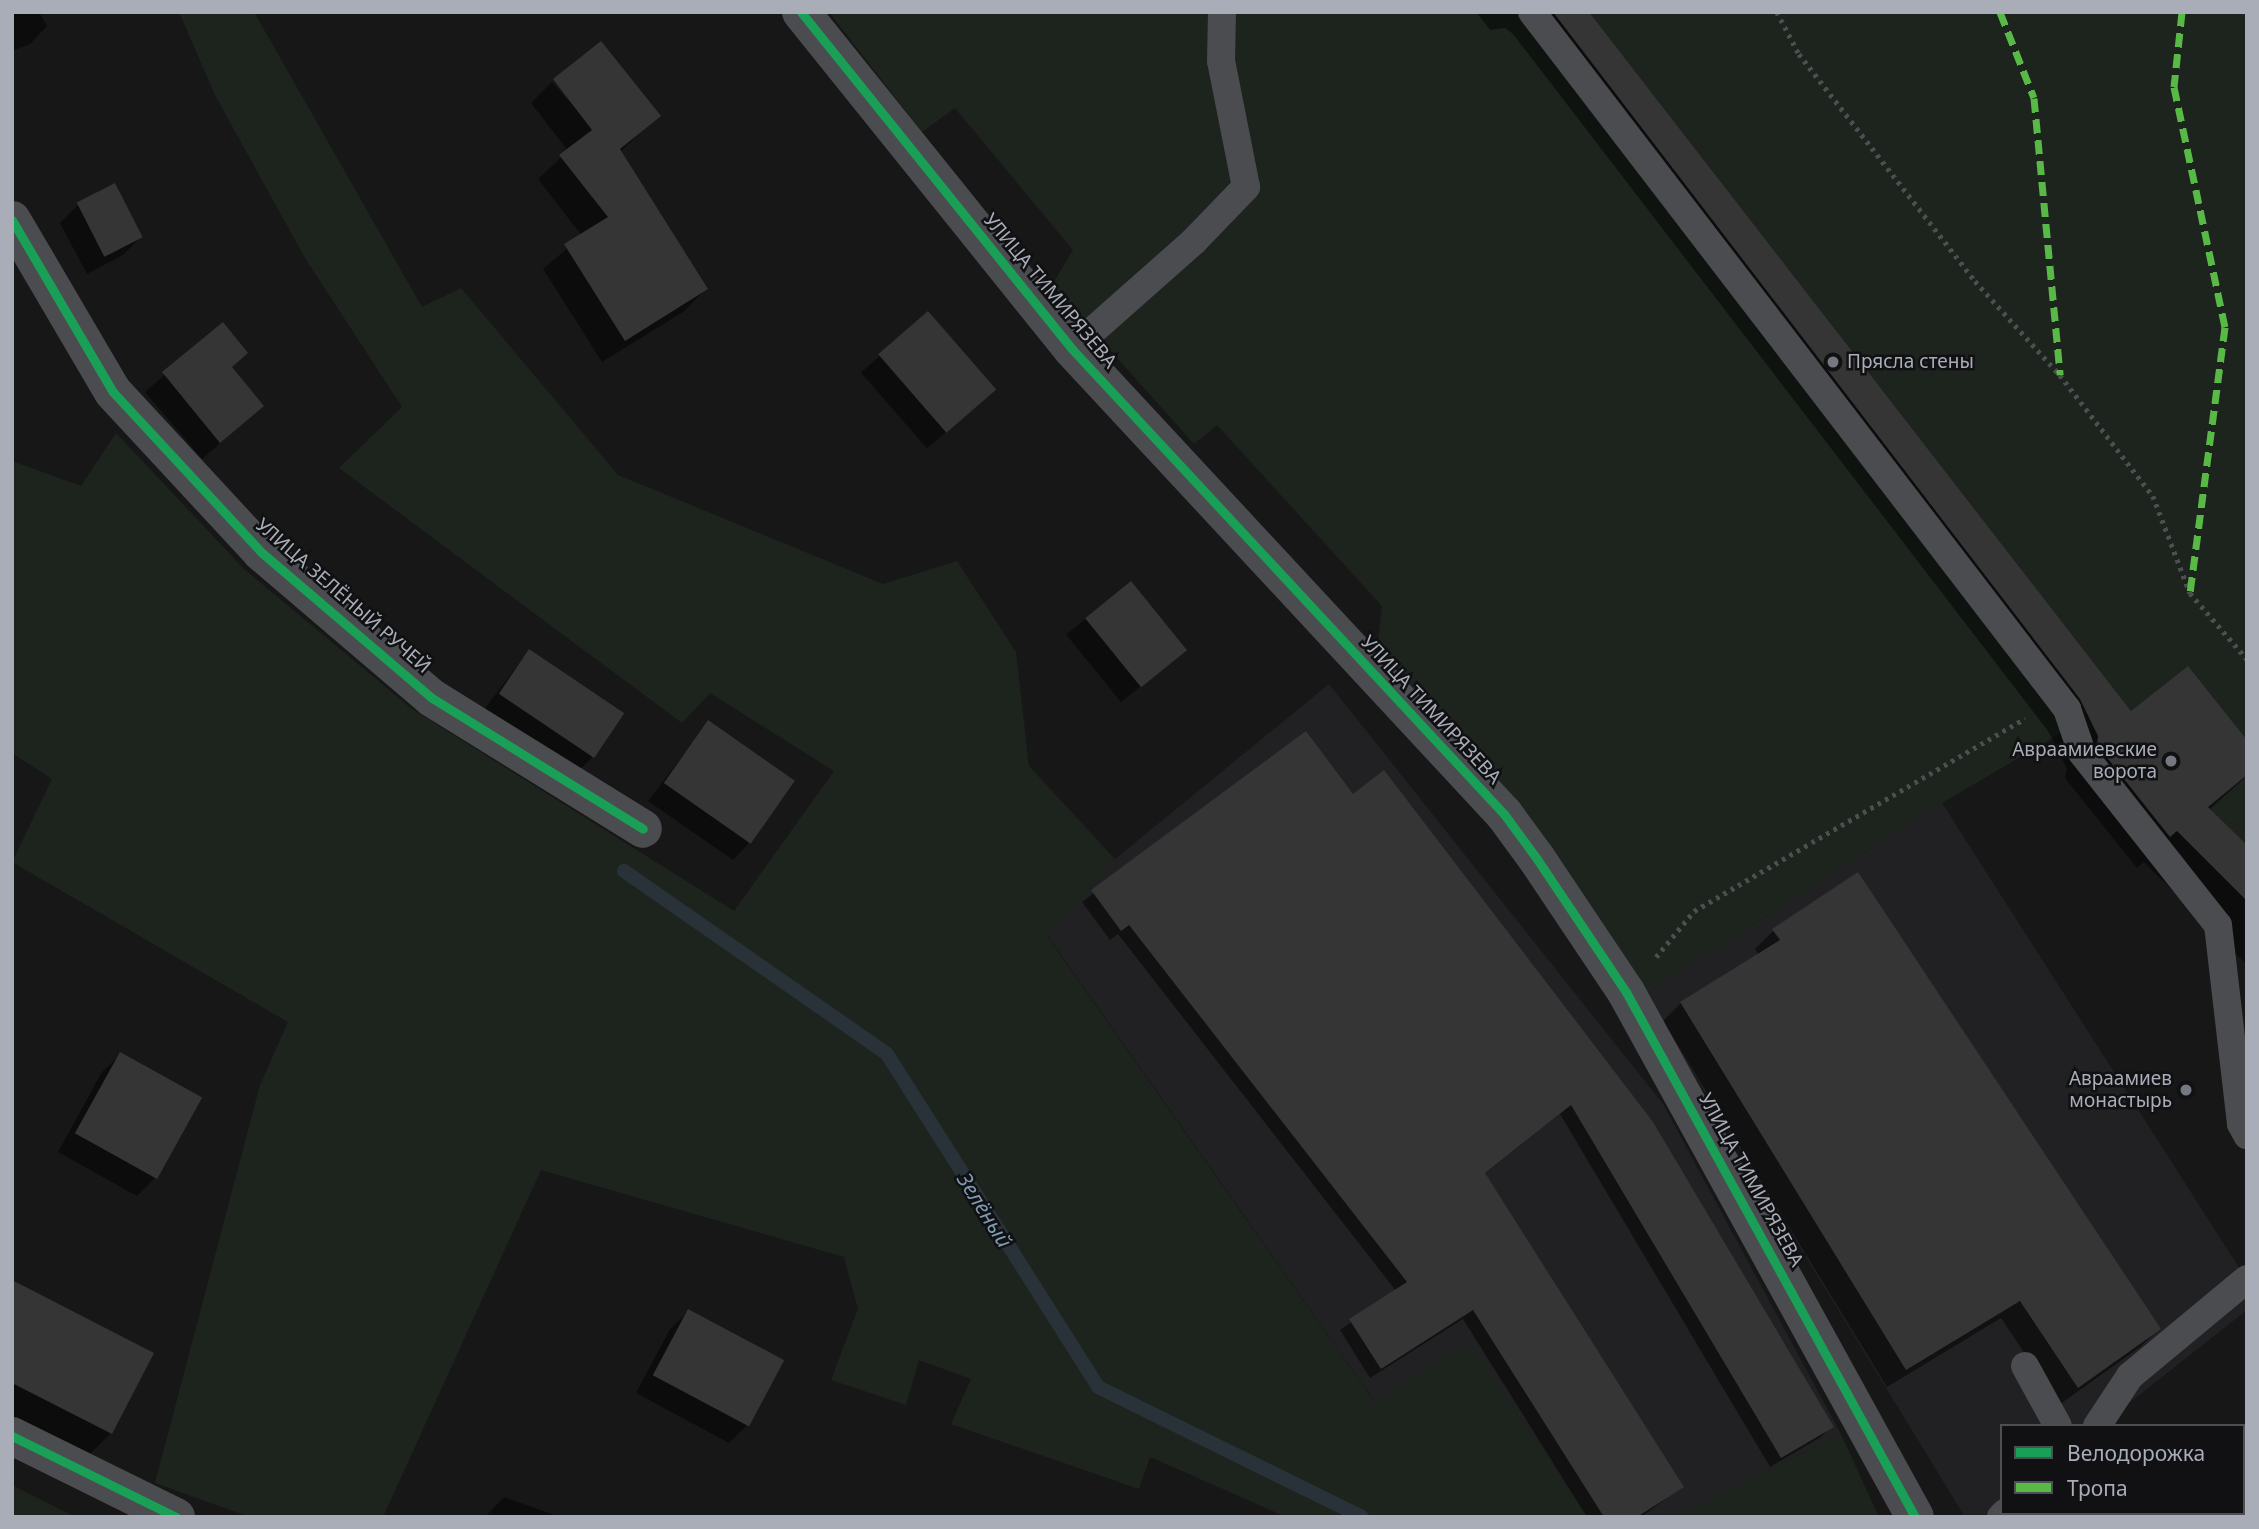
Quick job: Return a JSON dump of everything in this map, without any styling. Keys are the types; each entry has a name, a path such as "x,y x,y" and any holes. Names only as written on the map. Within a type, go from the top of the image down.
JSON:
{"street":[{"name":"УЛИЦА ТИМИРЯЗЕВА","path":"801,12 1072,349 1504,814 1626,992 1915,1517"},
{"name":"УЛИЦА ЗЕЛЁНЫЙ РУЧЕЙ","path":"12,220 113,392 261,552 432,698 643,829"},
{"path":"12,1436 157,1513"}],"lane":[{"path":"1072,349 1194,241 1246,187 1221,61 1223,12"},
{"path":"1532,12 2067,709 2082,753 2218,925 2241,1124 2247,1135"},
{"path":"2098,1424 2130,1376 2247,1279"},
{"path":"2025,1366 2057,1424"}],"path":[{"path":"1777,12 1799,54 1975,281 2060,375 2153,496 2190,593 2247,659"},
{"path":"1626,992 1694,911 2029,716"}],"shaded area":[{"path":"179,12 254,12 422,307 461,288 618,475 883,584 957,561 1016,652 1029,766 1115,859 1047,936 1374,1401 1469,1343 1589,1517 1286,1517 1150,1457 1139,1489 951,1424 971,1379 919,1360 906,1405 831,1380 858,1309 844,1257 541,1170 383,1517 250,1517 155,1483 260,1085 288,1022 12,862 52,779 12,753 12,461 81,486 116,433 244,569 412,709 734,911 834,771 710,693 682,723 339,468 402,407 305,258 215,95"},
{"path":"829,12 1533,12 2085,719 1942,803 1645,994 1378,642 1382,606 1217,425 1194,444 1052,285 1073,250 955,108 922,132"},
{"path":"1589,12 2247,12 2247,740 2188,666 2131,711"},
{"path":"1329,684 1663,1104 1841,1434 1674,1517 1589,1517 1469,1344 1375,1402 1047,935 1115,859"},
{"path":"2247,775 2247,845 2208,807"},
{"path":"1942,803 2247,1280 2247,1310 2103,1424 2000,1424 2000,1506 1986,1517 1965,1517 1645,994"},
{"path":"1841,1434 1879,1517 1674,1517"},
{"path":"12,1485 75,1517 12,1517"}],"building":[{"name":"Прясла стены","path":"1553,12 1589,12 2131,711 2188,666 2247,740 2247,775 2208,807 2247,845 2247,901 2177,831 2170,837 2097,745 2098,736 2080,699"},
{"path":"601,41 661,116 620,149 708,289 625,341 564,244 608,217 559,155 592,130 553,79"},
{"path":"115,183 143,237 104,257 77,203"},
{"path":"928,311 996,389 946,433 878,354"},
{"path":"223,322 248,353 232,367 264,406 220,443 162,372"},
{"path":"1131,581 1187,650 1141,687 1085,618"},
{"path":"529,649 624,713 594,758 499,694"},
{"path":"708,720 795,781 751,844 664,783"},
{"path":"1306,731 1353,794 1384,770 1653,1122 1834,1427 1781,1458 1571,1105 1485,1173 1684,1487 1637,1517 1604,1517 1473,1310 1381,1369 1349,1319 1407,1282 1129,925 1121,931 1091,890"},
{"path":"1858,872 2161,1329 2078,1388 2020,1301 1906,1370 1680,1002 1780,940 1772,929"},
{"path":"120,1052 202,1098 157,1179 75,1133"},
{"path":"12,1280 154,1353 112,1434 12,1383"},
{"path":"688,1309 784,1360 749,1426 653,1375"}],"waterway":[{"name":"Зелёный","path":"624,871 887,1054 1098,1387 1362,1517"}],"marked path":[{"path":"2000,12 2034,98 2060,375"},
{"path":"2182,12 2174,87 2225,327 2190,593"}],"cycle path":[{"path":"801,12 1072,349 1504,814 1626,992 1915,1517"},
{"path":"12,220 113,392 261,552 432,698 643,829"},
{"path":"12,1436 176,1517"}],"place":[{"name":"Прясла стены","path":"1833,362"},
{"name":"Авраамиевские ворота","path":"2171,761"},
{"name":"Авраамиев монастырь","path":"2186,1090"}]}
